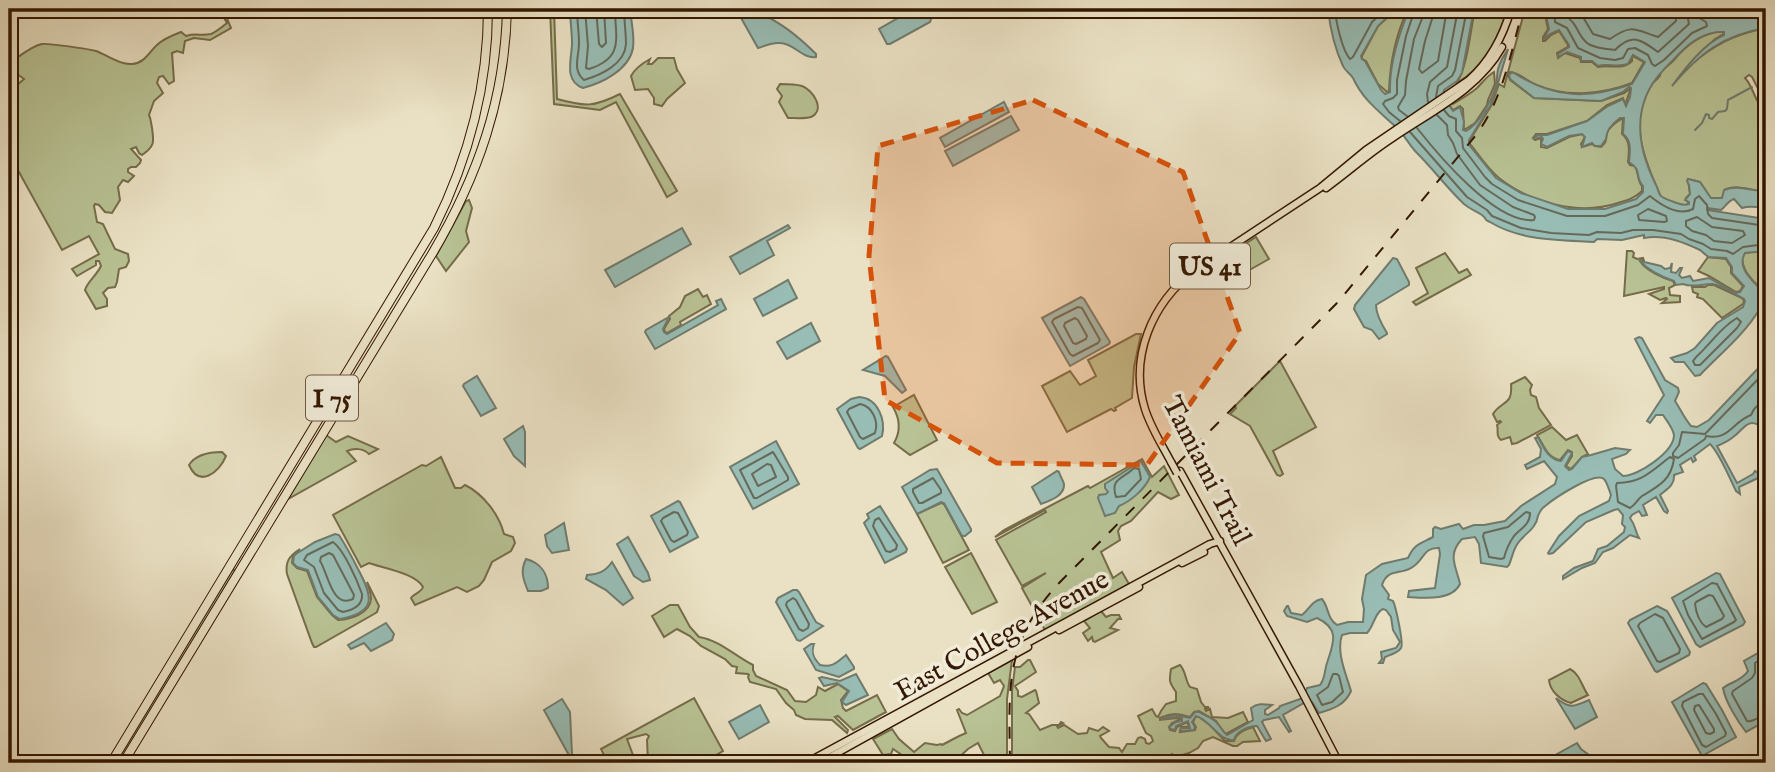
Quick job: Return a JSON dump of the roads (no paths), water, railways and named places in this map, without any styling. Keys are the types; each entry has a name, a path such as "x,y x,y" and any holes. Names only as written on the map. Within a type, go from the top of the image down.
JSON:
{"highway":[{"name":"I 75","path":"111,763 423,248 451,192 469,138 482,82 488,9"},
{"name":"I 75","path":"123,763 438,245 462,199 489,128 499,87 509,9"},
{"path":"509,9 511,20"},
{"path":"469,138 478,82"},
{"path":"481,153 493,129"}],"main road":[{"name":"Tamiami Trail","path":"1337,763 1148,418 1140,381 1144,342 1159,307 1172,290 1189,275 1320,188 1366,150 1450,97 1469,80 1488,61 1502,37 1513,9"},
{"name":"East College Avenue","path":"806,763 1218,542"},
{"name":"East College Avenue","path":"819,763 930,702 969,675 1084,615"}],"water":[{"path":"570,9 630,9 634,39 626,63 614,74 583,88 577,85 571,75"},
{"path":"736,9 758,13 779,24 808,46 816,57 806,56 785,44 774,43 758,48"},
{"path":"914,9 925,9 930,22 887,44 879,29"},
{"path":"1328,9 1369,9 1376,12 1396,9 1378,26 1361,56 1385,94 1390,92 1393,60 1409,9 1474,9 1462,73 1457,81 1444,90 1443,96 1453,111 1460,107 1463,130 1466,131 1476,123 1488,105 1496,86 1499,66 1508,49 1490,106 1469,140 1469,145 1496,178 1521,193 1568,209 1605,209 1636,199 1643,192 1637,171 1629,162 1629,143 1623,134 1624,118 1620,118 1610,127 1601,146 1592,143 1582,147 1585,137 1582,134 1569,136 1547,147 1541,144 1542,137 1534,138 1587,121 1623,99 1626,106 1631,88 1601,101 1534,98 1510,79 1509,75 1512,72 1529,82 1558,92 1586,94 1632,84 1645,62 1633,55 1628,64 1598,66 1592,61 1581,61 1581,57 1567,52 1558,57 1569,45 1559,30 1543,40 1549,29 1547,9 1599,9 1616,12 1620,9 1699,9 1711,14 1723,9 1766,9 1766,28 1737,35 1713,47 1692,64 1672,86 1695,58 1709,44 1724,35 1724,32 1704,35 1683,50 1650,88 1641,113 1640,134 1647,165 1659,194 1664,198 1689,204 1685,200 1690,194 1688,179 1700,182 1711,198 1722,198 1724,190 1730,188 1766,191 1766,207 1742,208 1734,199 1721,210 1707,210 1766,219 1766,251 1745,253 1743,265 1748,276 1766,296 1766,311 1759,310 1731,344 1700,375 1695,376 1684,362 1675,362 1671,358 1695,348 1717,323 1743,307 1745,301 1715,284 1676,285 1674,281 1655,273 1640,261 1665,269 1670,268 1672,263 1671,272 1676,273 1682,268 1679,275 1682,278 1690,276 1693,281 1709,278 1736,293 1740,292 1744,286 1732,273 1732,267 1726,258 1709,257 1694,247 1665,238 1644,238 1644,235 1622,240 1597,239 1594,242 1554,240 1514,233 1486,220 1458,198 1400,131 1362,93 1340,59"},
{"path":"1004,102 1009,112 945,147 940,138"},
{"path":"1011,116 1019,130 953,166 945,151"},
{"path":"788,225 790,228 767,241 774,255 740,274 730,257"},
{"path":"682,228 691,244 615,287 605,270"},
{"path":"1393,258 1397,259 1409,285 1376,305 1378,316 1387,333 1379,339 1372,330 1364,327 1354,309"},
{"path":"788,280 797,298 763,316 754,299"},
{"path":"1081,297 1110,342 1070,366 1042,318"},
{"path":"721,299 726,309 655,349 645,332 669,317 663,329 667,334 718,305 716,301"},
{"path":"811,323 820,341 787,359 777,342"},
{"path":"1639,337 1665,380 1678,388 1675,401 1691,426 1697,427 1709,420 1766,360 1766,407 1759,416 1766,429 1754,423 1747,424 1717,446 1737,483 1755,471 1758,473 1758,478 1739,487 1740,494 1710,444 1694,456 1696,460 1693,462 1691,458 1680,465 1683,472 1674,475 1672,484 1660,495 1667,513 1656,497 1643,505 1647,515 1642,516 1639,511 1630,518 1639,538 1630,535 1603,552 1595,563 1563,579 1563,576 1574,568 1593,561 1598,549 1607,546 1624,532 1623,515 1618,509 1614,510 1586,522 1553,553 1548,553 1559,536 1579,516 1609,501 1611,495 1604,479 1583,482 1542,508 1535,524 1516,546 1507,567 1481,563 1479,544 1475,537 1462,539 1457,545 1454,561 1460,584 1451,593 1437,597 1408,597 1409,591 1435,588 1439,548 1427,551 1409,569 1388,576 1382,585 1389,595 1388,599 1393,601 1401,633 1401,648 1385,657 1383,663 1379,663 1382,659 1381,652 1396,648 1400,642 1393,630 1391,617 1383,609 1367,633 1342,635 1341,656 1351,691 1338,706 1319,713 1312,702 1304,703 1283,715 1291,731 1289,732 1279,717 1264,720 1262,722 1271,739 1266,741 1257,726 1243,730 1234,740 1229,740 1196,716 1192,722 1194,730 1180,731 1181,728 1190,728 1188,721 1176,726 1175,730 1169,727 1182,721 1182,718 1161,719 1176,715 1190,718 1195,712 1199,712 1215,721 1227,735 1253,720 1251,708 1254,706 1272,705 1265,710 1268,715 1280,706 1303,698 1307,688 1322,682 1331,650 1332,632 1325,622 1317,618 1307,622 1287,616 1284,611 1287,606 1291,613 1302,615 1313,603 1322,599 1331,620 1337,625 1363,622 1362,599 1366,575 1382,564 1408,558 1415,547 1433,537 1435,527 1441,529 1459,524 1463,529 1505,521 1521,506 1555,484 1557,477 1544,461 1527,469 1525,465 1540,457 1541,449 1535,438 1538,437 1547,452 1557,460 1561,461 1568,451 1572,453 1565,466 1569,470 1582,457 1615,448 1630,450 1612,459 1615,469 1623,476 1637,472 1654,462 1668,449 1674,435 1663,415 1656,415 1650,423 1647,421 1664,395 1635,339"},
{"path":"886,356 906,390 902,393 885,376 863,370"},
{"path":"477,376 496,408 481,416 463,386"},
{"path":"859,397 866,398 876,406 883,423 882,436 860,449 837,409"},
{"path":"523,426 525,466 514,456 504,439"},
{"path":"776,441 799,484 753,509 730,467"},
{"path":"1141,461 1150,477 1145,486 1119,506 1115,513 1105,516 1098,498 1108,492 1105,484"},
{"path":"937,469 971,529 965,536 962,536 944,503 917,514 902,487 930,470"},
{"path":"1057,471 1064,488 1056,497 1041,504 1032,487"},
{"path":"678,501 698,537 670,552 651,516"},
{"path":"880,506 907,549 885,563 864,523 869,518 867,514"},
{"path":"564,523 569,550 552,553 547,546 545,535"},
{"path":"335,534 339,535 349,552 369,595 366,607 361,612 340,619 333,615 318,597 308,570 293,563 296,554"},
{"path":"628,537 650,580 643,582 634,576 617,544"},
{"path":"526,559 543,570 548,588 528,591 523,575"},
{"path":"612,562 633,598 623,605 606,590 586,579 587,575 601,572"},
{"path":"1716,573 1720,574 1745,622 1700,647 1672,598"},
{"path":"793,590 799,592 816,622 823,626 800,641 776,602 778,598"},
{"path":"1657,606 1667,611 1690,652 1657,672 1628,623"},
{"path":"386,623 394,634 392,640 371,651 364,643 351,649 348,645"},
{"path":"814,644 813,655 820,665 832,665 846,655 854,669 839,677 816,670 804,649"},
{"path":"1760,652 1766,661 1766,721 1746,732 1729,705 1723,688 1746,674 1748,671 1744,661"},
{"path":"856,674 868,695 846,705 842,702 849,691 837,683 824,686 819,678 840,681"},
{"path":"1703,683 1722,710 1736,737 1702,756 1672,702"},
{"path":"1556,698 1572,706 1589,700 1597,717 1575,729"},
{"path":"562,699 570,712 570,757 544,710"},
{"path":"760,705 769,722 739,739 729,722"},
{"path":"1577,743 1596,763 1541,763"}],"waterway":[{"path":"1695,130 1706,114 1712,119 1718,112 1727,109 1728,100 1752,87"}],"railway":[{"path":"1010,763 1010,711 1014,666 1029,624 1042,603 1338,302 1476,135 1500,91 1523,9"}]}
